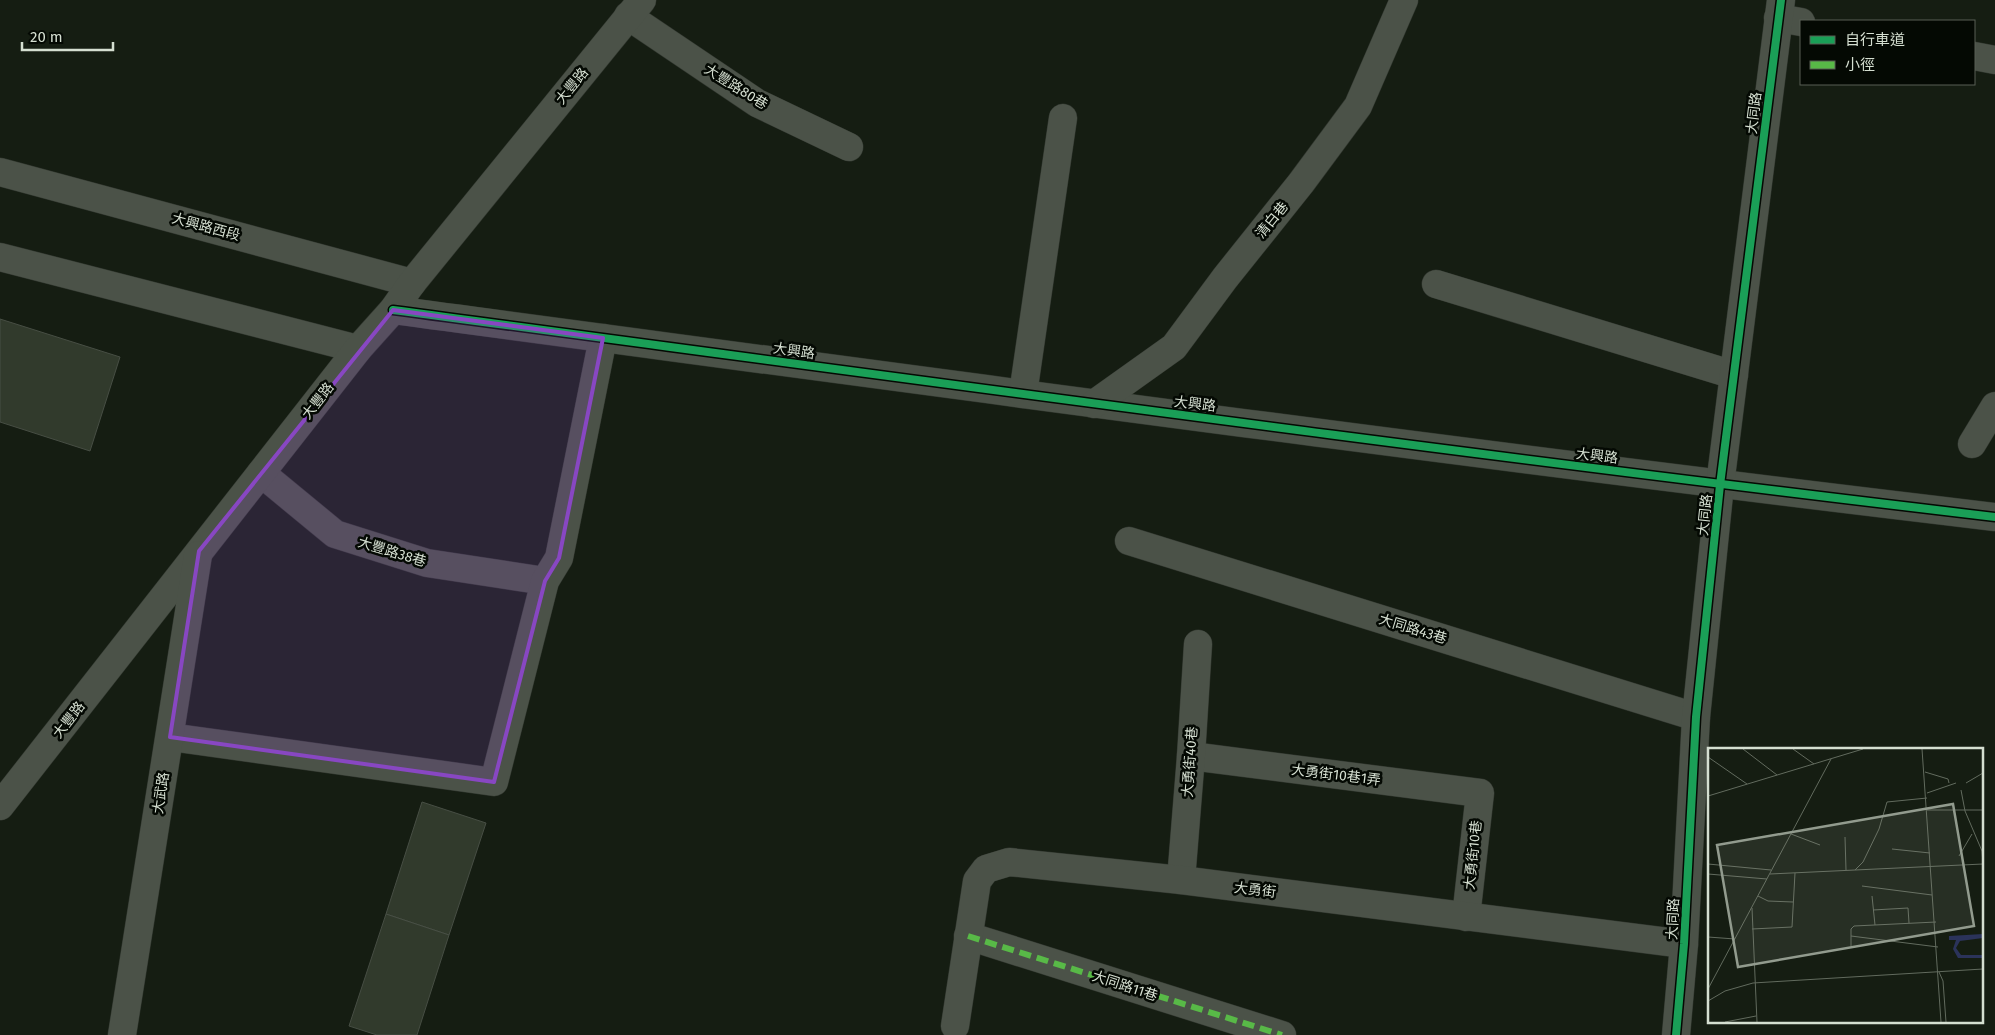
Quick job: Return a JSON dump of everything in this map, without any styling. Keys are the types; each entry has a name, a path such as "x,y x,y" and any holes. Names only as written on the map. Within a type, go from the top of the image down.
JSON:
{"street":[{"name":"清白巷","path":"1094,404 1174,347 1225,278 1301,184 1358,106 1404,0"},
{"name":"大豐路80巷","path":"635,8 757,103 850,147"},
{"name":"大豐路","path":"3,798 358,349 393,310 412,283 635,8"},
{"name":"大同路","path":"1676,1035 1684,944 1696,717 1720,485 1734,375 1787,13"},
{"path":"1975,56 1995,60"},
{"path":"1023,394 1063,118"},
{"name":"大興路西段","path":"0,172 412,283"},
{"path":"0,257 358,349"},
{"path":"1436,284 1734,375"},
{"name":"大興路","path":"393,310 1094,404 1720,485 1995,517"},
{"path":"170,737 494,782 545,581 559,558 603,338"},
{"path":"1972,444 1995,406"},
{"name":"大豐路38巷","path":"261,473 335,534 427,563 545,581"},
{"name":"大同路43巷","path":"1129,541 1696,717"},
{"name":"大武路","path":"122,1035 199,551"},
{"name":"大勇街40巷","path":"1181,880 1198,644"},
{"name":"大勇街10巷1弄","path":"1191,756 1480,793"},
{"name":"大勇街10巷","path":"1466,917 1480,793"},
{"name":"大勇街","path":"955,1026 977,881 986,869 1009,862 1181,880 1684,944"},
{"name":"大同路11巷","path":"968,936 1282,1035"}],"highlighted area":[{"path":"393,310 603,338 559,558 545,581 494,782 170,737 199,551"}],"building":[{"path":"0,319 120,357 90,451 0,422"},
{"path":"422,802 486,823 449,935 386,914"},
{"path":"386,914 449,935 417,1035 377,1035 349,1026"}],"marked path":[{"path":"968,936 1282,1035"}],"cycle path":[{"path":"1676,1035 1684,944 1696,717 1720,485 1781,0"},
{"path":"393,310 1394,443 1995,517"}]}
